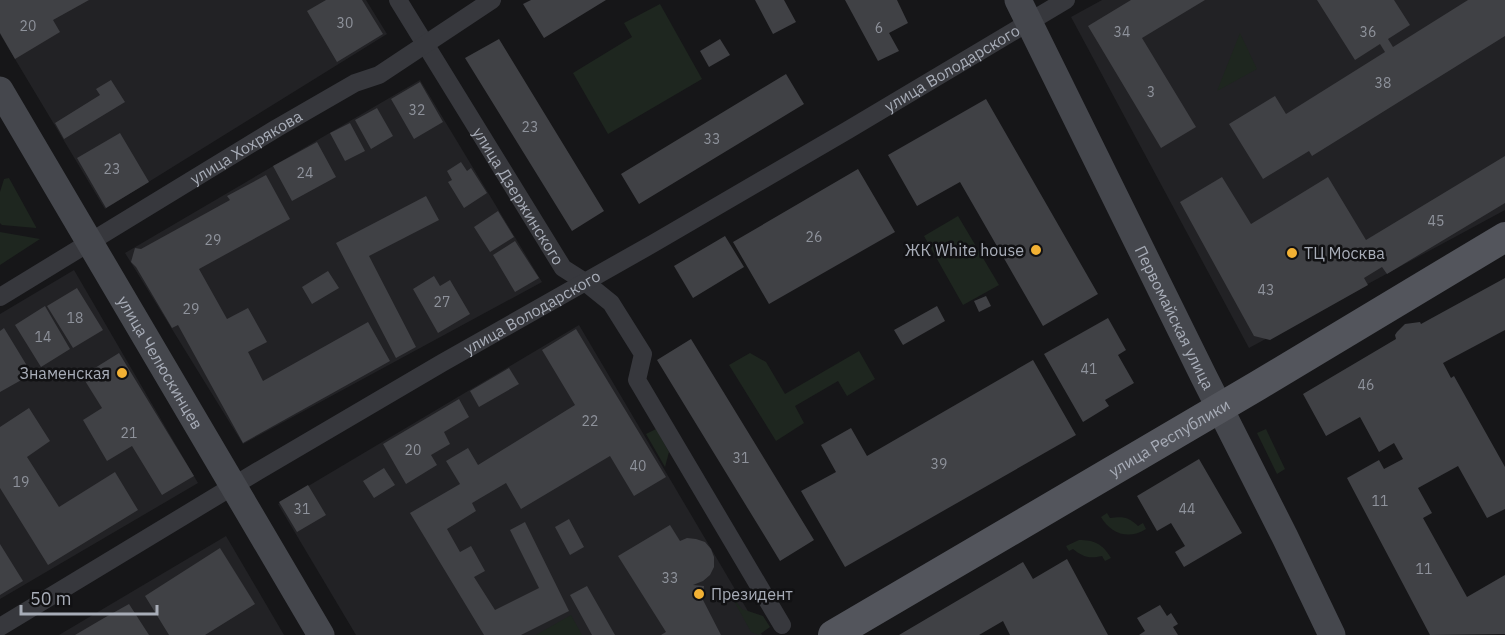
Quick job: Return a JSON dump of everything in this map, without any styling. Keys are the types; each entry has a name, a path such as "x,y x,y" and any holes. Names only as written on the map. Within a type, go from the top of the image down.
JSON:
{"main road":[{"name":"улица Республики","path":"833,635 1220,408 1505,237"}],"street":[{"name":"улица Дзержинского","path":"398,0 563,268 611,303 644,354 637,380 782,625"},
{"name":"улица Хохрякова","path":"0,297 277,128 355,83 379,75 492,0"},
{"name":"улица Володарского","path":"0,627 432,369 858,124 1024,11 1066,0"},
{"name":"Первомайская улица","path":"1024,11 1332,635"},
{"name":"улица Челюскинцев","path":"0,90 321,635"}],"shaded area":[{"path":"0,0 366,0 387,34 105,209 0,34"},
{"path":"1102,0 1505,0 1505,210 1249,348 1071,17"},
{"path":"660,4 702,79 608,134 573,73 632,37 624,23"},
{"path":"1240,33 1257,69 1217,91"},
{"path":"420,80 542,282 243,444 125,253"},
{"path":"9,178 36,228 0,223 0,192 4,179"},
{"path":"958,216 999,285 963,305 924,236"},
{"path":"0,232 40,239 0,265"},
{"path":"74,270 198,483 0,599 0,314"},
{"path":"579,325 762,635 356,635 278,504"},
{"path":"859,351 875,379 847,396 838,381 795,406 804,423 776,441 729,365 750,353 766,362 785,394"},
{"path":"656,429 669,452 665,467 646,434"},
{"path":"1266,429 1285,469 1277,474 1257,433"},
{"path":"1107,513 1110,518 1126,518 1138,526 1143,523 1146,529 1133,534 1121,534 1110,528 1101,517"},
{"path":"226,536 284,635 59,635"},
{"path":"1079,540 1098,544 1111,558 1105,561 1102,556 1083,556 1073,549 1069,551 1066,546"},
{"path":"734,601 742,609 763,616 770,627 759,635 751,632"},
{"path":"571,615 582,635 536,635"}],"building":[{"path":"0,0 89,0 53,20 60,32 15,59 0,33"},
{"path":"326,0 362,0 383,34 337,62 307,11"},
{"path":"531,0 606,0 544,38 523,4"},
{"path":"755,0 784,0 796,22 773,34"},
{"path":"845,0 897,0 908,23 889,33 899,51 878,61"},
{"path":"1131,0 1205,0 1142,38 1196,127 1161,148 1088,26"},
{"path":"1317,0 1394,0 1410,25 1388,39 1393,47 1468,0 1505,0 1505,36 1312,156 1309,151 1263,179 1229,124 1275,96 1286,114 1385,52 1380,44 1355,60"},
{"path":"499,39 604,211 572,231 465,58"},
{"path":"720,39 730,55 709,67 700,51"},
{"path":"786,74 804,104 639,204 621,174"},
{"path":"111,80 125,102 64,139 55,123 100,95 96,89"},
{"path":"420,82 443,122 414,139 391,99"},
{"name":"ЖК White house","path":"986,99 1098,294 1043,326 960,182 917,206 888,155"},
{"path":"377,108 393,136 371,149 355,120"},
{"path":"350,123 365,151 345,161 330,133"},
{"path":"120,133 149,182 106,208 77,158"},
{"path":"317,142 336,177 292,201 273,166"},
{"name":"ТЦ Москва","path":"1505,156 1505,203 1387,274 1382,267 1364,278 1368,285 1270,340 1254,336 1180,202 1222,177 1251,224 1328,177 1366,240"},
{"path":"461,162 467,171 471,168 487,193 464,208 448,182 452,180 447,171"},
{"path":"858,169 895,232 769,304 733,242"},
{"path":"266,175 290,219 199,269 227,319 248,308 267,342 248,352 263,381 368,322 390,361 243,443 178,325 172,328 131,262 135,248 141,249 230,200 227,196"},
{"path":"426,196 439,220 369,256 416,347 396,358 336,243"},
{"path":"498,211 514,237 490,252 474,227"},
{"path":"725,236 744,267 693,298 674,266"},
{"path":"515,241 539,278 515,292 493,255"},
{"path":"328,271 339,288 312,304 302,287"},
{"path":"434,276 440,286 450,280 470,314 438,333 413,289"},
{"path":"1505,278 1505,330 1443,363 1451,378 1454,376 1505,467 1505,509 1487,518 1458,466 1418,488 1432,513 1423,518 1467,597 1505,575 1505,634 1430,635 1347,478 1379,460 1384,469 1403,459 1394,443 1379,452 1360,417 1326,436 1303,394 1396,339 1395,335 1405,324 1420,322 1421,324"},
{"path":"77,288 103,330 73,348 47,306"},
{"path":"986,296 991,306 979,312 974,301"},
{"path":"45,306 70,349 41,367 15,325"},
{"path":"937,306 945,321 903,345 894,330"},
{"path":"1108,318 1126,350 1118,355 1134,383 1105,400 1109,406 1083,422 1044,354"},
{"path":"4,328 32,374 0,392 0,331"},
{"path":"576,329 666,477 634,496 610,456 521,509 506,483 472,503 476,511 447,529 460,552 471,546 485,571 474,577 495,610 539,588 510,530 525,522 569,611 521,635 484,635 410,513 460,484 446,461 468,448 478,465 575,405 542,350"},
{"path":"691,339 814,540 780,561 657,360"},
{"path":"119,353 194,476 162,495 132,446 107,461 83,420 102,408 82,376"},
{"path":"1033,360 1076,435 845,567 801,491 836,472 821,445 851,428 867,456"},
{"path":"509,368 519,384 479,407 470,391"},
{"path":"459,399 469,417 444,432 450,444 431,455 437,465 406,484 383,444"},
{"path":"29,408 50,441 27,457 59,507 115,472 138,510 48,565 0,488 0,427"},
{"path":"1199,459 1242,533 1184,567 1175,552 1185,546 1171,523 1157,531 1137,496"},
{"path":"384,468 395,485 374,498 363,481"},
{"path":"308,485 326,515 297,532 279,502"},
{"path":"569,519 584,547 570,555 555,527"},
{"path":"670,525 680,541 687,538 696,539 705,542 711,549 714,567 710,575 693,585 704,586 703,600 721,635 661,635 666,632 618,556"},
{"path":"0,544 23,581 0,595"},
{"path":"220,548 255,604 205,635 169,635 145,596"},
{"path":"1067,559 1108,635 1010,635 1003,621 979,635 899,635 1023,562 1033,579"},
{"path":"587,586 615,635 592,635 570,595"},
{"path":"129,604 149,635 75,635 104,618"},
{"path":"1160,605 1167,616 1171,613 1178,624 1173,627 1178,635 1139,635 1145,631 1137,618"}],"place":[{"name":"ЖК White house","path":"1036,250"},
{"name":"ТЦ Москва","path":"1292,253"},
{"name":"Знаменская","path":"122,373"},
{"name":"Президент","path":"699,594"}]}
